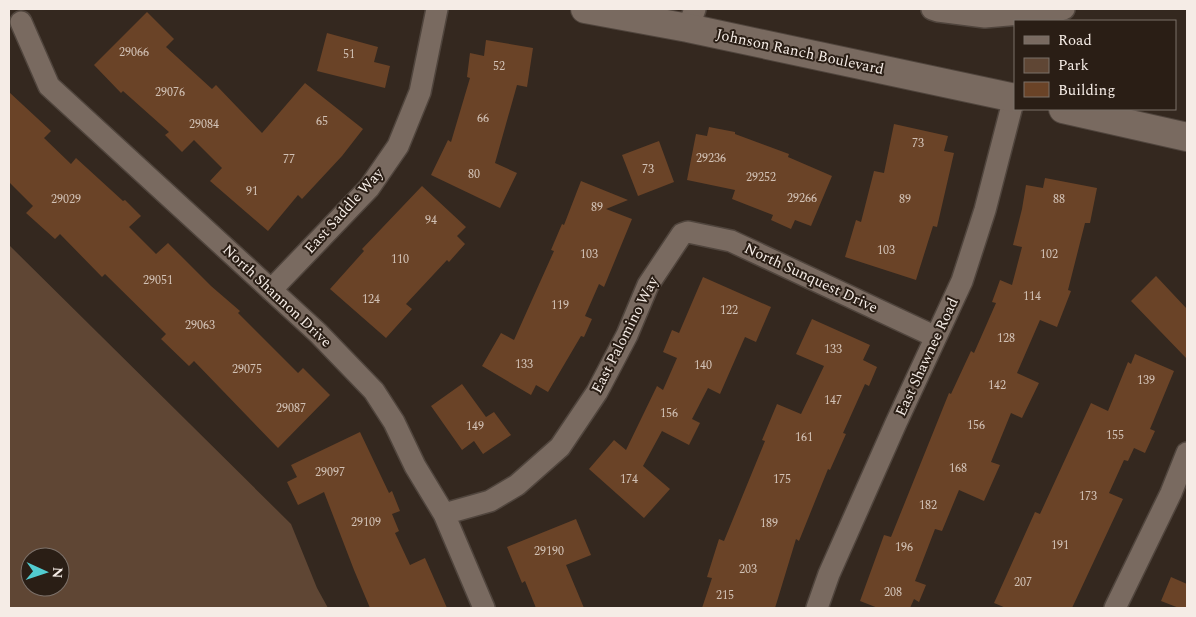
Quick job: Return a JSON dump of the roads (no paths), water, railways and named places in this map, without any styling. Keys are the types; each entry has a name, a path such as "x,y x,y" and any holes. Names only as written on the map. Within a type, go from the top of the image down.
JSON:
{"street":[{"name":"East Saddle Way","path":"271,290 369,188 398,146 420,92 437,9"},
{"name":"Johnson Ranch Boulevard","path":"585,9 691,18 1014,98"},
{"path":"932,9 986,17 1064,9"},
{"name":"North Shannon Drive","path":"21,22 49,86 318,333 374,391 394,422 415,466 444,514 484,608"},
{"name":"East Shawnee Road","path":"818,608 829,574 962,282 985,210 1014,102"},
{"path":"1067,110 1187,137"},
{"name":"North Sunquest Drive","path":"682,234 688,232 731,241 936,337"},
{"name":"East Palomino Way","path":"444,514 490,500 517,485 560,447 597,392 627,335 648,284 682,234"},
{"path":"1114,608 1171,494 1187,453"}]}
